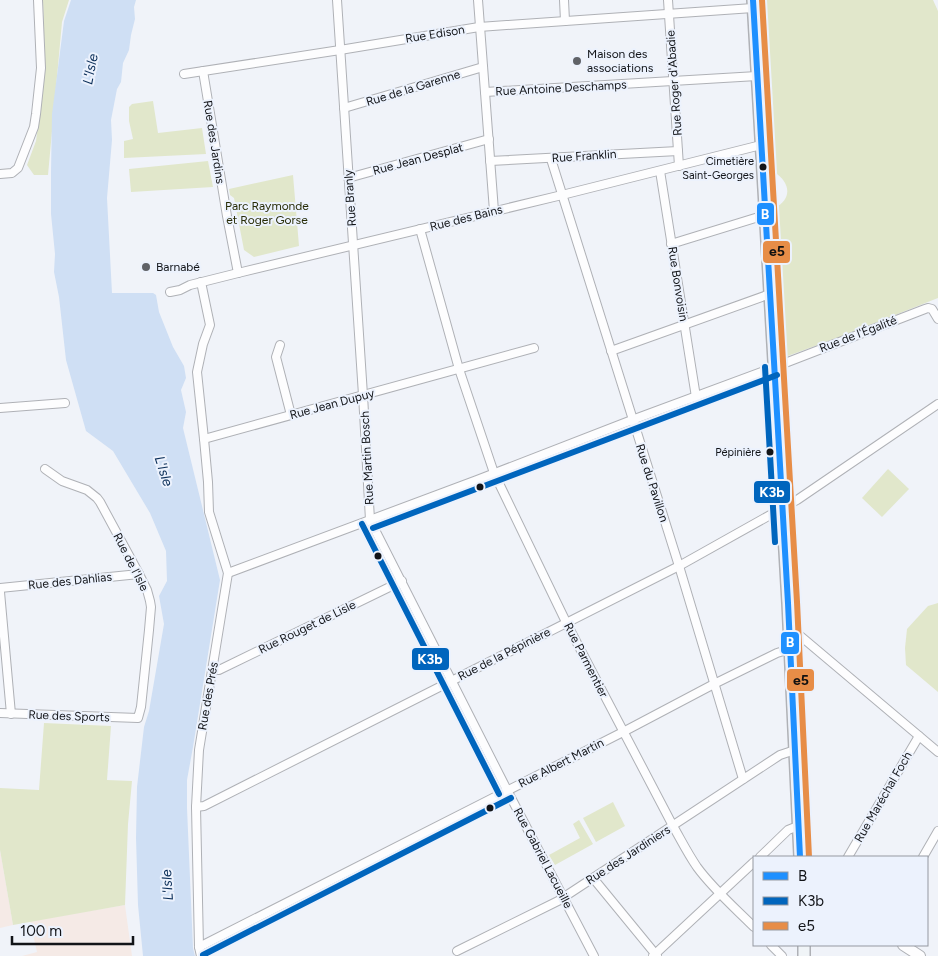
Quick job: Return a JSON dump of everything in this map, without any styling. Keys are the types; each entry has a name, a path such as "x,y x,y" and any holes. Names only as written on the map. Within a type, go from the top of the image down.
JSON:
{"main road":[{"path":"753,4 800,856"}],"street":[{"path":"0,174 12,173 21,163 31,136 36,114 41,68 38,0"},
{"name":"Rue Branly","path":"336,0 363,395"},
{"path":"478,0 494,210"},
{"path":"564,0 565,21"},
{"name":"Rue Roger d'Abadie","path":"668,0 679,166"},
{"name":"Rue Edison","path":"184,74 480,27 669,14 753,4"},
{"name":"Rue de la Garenne","path":"344,108 483,67"},
{"name":"Rue des Jardins","path":"203,71 238,273"},
{"name":"Rue Antoine Deschamps","path":"485,92 757,76"},
{"name":"Rue Jean Desplat","path":"348,178 488,140"},
{"name":"Rue des Bains","path":"170,292 201,282 679,166 761,144"},
{"name":"Rue Franklin","path":"490,161 678,151"},
{"name":"Rue du Pavillon","path":"551,159 679,566 743,779"},
{"name":"Rue Bonvoisin","path":"660,170 696,397"},
{"path":"671,244 764,215"},
{"name":"Rue Parmentier","path":"420,229 459,369 494,473 566,622 673,826 698,868 753,926"},
{"name":"Rue des Prés","path":"200,956 196,807 199,750 228,573 209,512 208,482 197,372 203,344 210,325 201,282"},
{"path":"611,351 770,294"},
{"name":"Rue de l'Égalité","path":"774,367 928,308 932,309 938,319"},
{"path":"280,345 276,357 291,416"},
{"name":"Rue Jean Dupuy","path":"204,439 534,348"},
{"path":"228,573 774,367"},
{"name":"Rue Martin Bosch","path":"363,395 370,520"},
{"path":"0,408 65,403"},
{"name":"Rue de la Pépinière","path":"196,807 204,806 679,566 797,500 938,404"},
{"name":"Rue de l'Isle","path":"45,469 62,481 82,488 97,498 147,590 151,607 141,707 138,718"},
{"name":"Rue Gabriel Lacueille","path":"370,520 507,790 594,956"},
{"name":"Rue des Dahlias","path":"0,588 139,574"},
{"name":"Rue Rouget de Lisle","path":"213,669 219,670 402,581"},
{"path":"0,592 11,714"},
{"path":"789,633 798,634 938,752"},
{"name":"Rue Albert Martin","path":"199,947 714,684 777,653 790,650"},
{"name":"Rue des Sports","path":"0,713 138,718"},
{"name":"Rue Maréchal Foch","path":"849,856 918,736"},
{"name":"Rue des Jardiniers","path":"457,951 558,901 780,755 795,750"},
{"path":"761,856 788,830 798,826"},
{"path":"924,856 938,831"},
{"path":"593,878 655,955 753,863"},
{"path":"772,946 782,956"},
{"path":"905,946 920,956"}],"shaded area":[{"path":"0,850 13,925 0,928"},
{"path":"125,905 132,956 22,956 37,952 30,921"}],"green space":[{"path":"43,0 69,0 62,22 48,175 34,175 27,165 36,141 45,65"},
{"name":"Cimetière Saint-Georges","path":"763,0 933,0 938,11 938,298 785,357 775,208 785,200 787,190 783,180 774,172"},
{"path":"153,101 158,133 202,128 206,154 124,158 124,141 133,139 129,121 129,107 132,104"},
{"path":"208,161 213,187 131,192 129,169"},
{"name":"Parc Raymonde et Roger Gorse","path":"293,175 299,246 254,257 244,250 234,198 230,195 229,189"},
{"path":"888,469 909,489 882,517 862,498"},
{"path":"938,603 938,692 906,665 905,648 907,629 928,606"},
{"path":"44,723 111,726 107,780 132,781 128,824 125,905 13,925 0,850 0,788 39,790"},
{"path":"613,802 625,826 596,842 583,818"},
{"path":"579,820 593,844 555,865 549,855 580,838 573,824"}],"water":[{"name":"L'Isle","path":"71,0 136,0 134,7 135,19 129,50 123,63 121,82 117,89 111,120 112,140 107,198 112,293 153,293 156,295 159,312 173,347 184,366 186,378 181,390 186,412 183,428 220,580 187,780 193,948 195,956 143,956 138,905 137,787 144,727 149,711 164,624 159,596 167,581 166,551 150,513 113,451 86,431 66,360 59,297 54,272 55,254 51,214 52,114 64,21"}],"transit line":[{"name":"B","path":"753,0 788,603 800,856"},
{"name":"e5","path":"762,0 797,602 809,856"},
{"name":"K3b","path":"765,367 775,542"},
{"name":"K3b","path":"373,528 777,375"},
{"name":"K3b","path":"362,524 499,794"},
{"name":"K3b","path":"203,955 511,798"}],"place":[{"name":"Maison des associations","path":"577,61"},
{"name":"Cimetière Saint-Georges","path":"763,167"},
{"name":"Barnabé","path":"146,267"},
{"name":"Pépinière","path":"770,452"}]}
